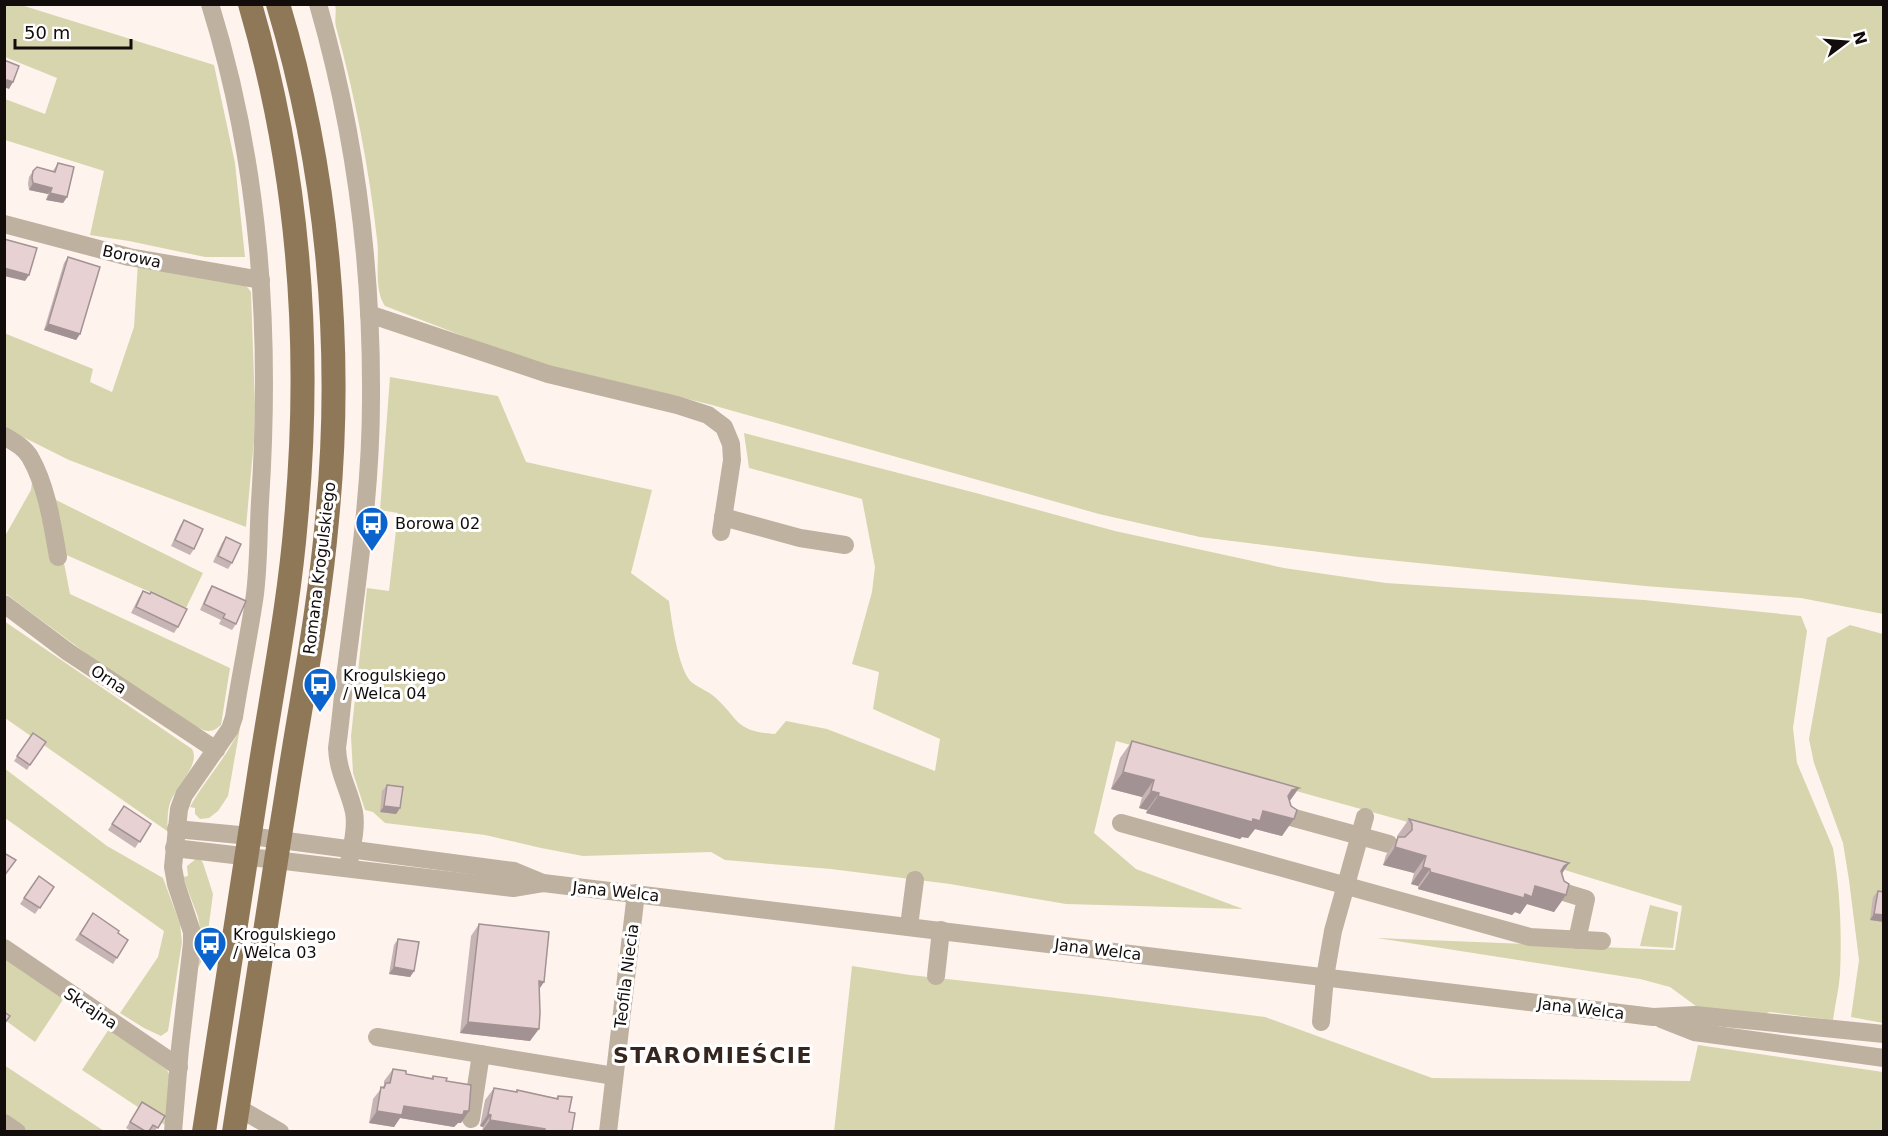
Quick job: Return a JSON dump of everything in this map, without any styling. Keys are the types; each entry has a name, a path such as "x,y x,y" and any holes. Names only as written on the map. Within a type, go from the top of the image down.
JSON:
{"main road":[{"name":"Romana Krogulskiego","path":"204,1131 292,565 302,420 301,290 289,186 277,116 250,4"},
{"name":"Romana Krogulskiego","path":"234,1131 316,609 326,531 332,396 330,292 320,194 304,110 278,4"}],"street":[{"path":"173,1131 192,943 192,932 176,884 173,867 176,829 184,795 230,729 234,717 256,580 265,411 265,333 253,194 224,49 210,4"},
{"path":"318,4 334,65 351,152 361,221 369,314 372,402 366,518 337,748 337,762 355,818 350,859"},
{"name":"Borowa","path":"4,224 129,257 261,280"},
{"path":"369,314 548,374 677,405 708,415 724,427 731,444 732,460 722,524 845,545"},
{"path":"4,436 19,445 30,456 49,504 58,557"},
{"name":"Orna","path":"4,604 68,652 216,750"},
{"path":"1287,816 1389,844"},
{"path":"1321,1022 1325,977 1333,931 1365,817"},
{"path":"1121,823 1530,937 1602,941"},
{"path":"176,829 248,846"},
{"path":"174,848 248,846"},
{"name":"Jana Welca","path":"248,846 350,859 514,871 543,883 1653,1017 1695,1015 1884,1034"},
{"path":"909,926 915,880"},
{"path":"1560,891 1586,899 1577,940"},
{"name":"Teofila Niecia","path":"608,1131 636,893"},
{"path":"936,976 941,930"},
{"name":"Skrajna","path":"4,948 179,1067"},
{"name":"Jana Welca","path":"1653,1017 1694,1032 1884,1058"},
{"path":"377,1037 614,1076"},
{"path":"471,1119 481,1054"},
{"path":"237,1107 280,1131"},
{"path":"4,1123 17,1131"}],"shaded area":[{"path":"5,4 21,5 214,65 235,163 245,257 205,257 90,235 104,171 5,140 5,99 45,114 57,78 5,57"},
{"path":"335,5 1883,5 1883,614 1801,598 1645,586 1359,557 1200,537 1099,514 712,405 541,366 385,306 379,291 378,247 366,159 336,27"},
{"path":"138,262 244,283 251,292 255,406 246,527 69,460 5,428 4,333 93,369 90,382 112,392 134,327"},
{"path":"390,377 498,396 526,462 652,490 631,573 669,601 678,652 688,678 720,702 737,722 751,730 775,734 786,721 827,729 935,771 940,739 873,709 879,672 852,664 872,592 875,567 862,499 749,468 744,433 1115,531 1284,568 1386,583 1644,600 1801,616 1807,631 1793,728 1797,763 1833,848 1840,911 1841,958 1833,1020 1770,1012 1758,1016 1700,1009 1670,987 1640,979 1377,938 1675,950 1682,906 1422,826 1116,741 1094,833 1136,869 1243,909 1066,904 950,884 831,869 725,860 711,852 583,856 485,835 385,823 373,812 365,810 353,773 351,736 367,588 389,591 398,513 380,510"},
{"path":"33,474 64,563 70,594 230,668 221,725 217,728 209,731 172,713 109,670 5,593 5,536 31,490"},
{"path":"52,498 203,573 186,608 62,553"},
{"path":"4,621 192,749 194,755 191,768 170,803 167,831 5,718"},
{"path":"1850,625 1883,634 1883,1023 1851,1017 1859,960 1849,880 1843,843 1814,763 1809,739 1827,638"},
{"path":"240,728 228,796 218,811 209,818 200,819 195,814 195,808 190,807 229,749"},
{"path":"4,768 107,846 163,878 180,924 182,942 168,1031 161,1036 120,1013 158,957 164,931 5,818"},
{"path":"196,859 200,859 203,863 213,894 205,954 198,968 201,933 198,917 183,877 188,876 187,866"},
{"path":"1650,905 1678,912 1673,948 1640,946"},
{"path":"4,957 64,998 35,1042 5,1020"},
{"path":"852,966 910,975 1265,1017 1432,1078 1690,1081 1698,1045 1883,1072 1883,1131 834,1132"},
{"path":"109,1029 167,1070 172,1080 165,1125 82,1070"},
{"path":"4,1065 104,1131 23,1131 5,1119"}],"building":[{"path":"4,60 19,66 13,82 7,80 5,85 4,84"},
{"path":"58,163 74,167 67,197 50,193 52,188 33,183 33,171 37,167 55,172"},
{"path":"4,239 37,248 29,275 4,268"},
{"path":"68,257 100,267 80,334 48,324"},
{"path":"184,520 203,529 194,549 175,540"},
{"path":"226,537 241,544 232,563 218,556"},
{"path":"212,586 246,601 236,624 223,618 225,614 204,604"},
{"path":"143,591 150,594 151,592 187,609 178,627 136,607"},
{"path":"33,733 46,742 30,765 17,756"},
{"path":"1132,741 1299,788 1292,790 1288,796 1291,806 1297,810 1294,819 1263,811 1260,821 1253,819 1252,822 1158,796 1159,793 1151,791 1154,780 1123,772"},
{"path":"387,785 403,787 400,808 384,806"},
{"path":"124,806 151,824 140,842 112,824"},
{"path":"1409,819 1569,863 1561,871 1564,881 1569,884 1566,895 1535,886 1532,897 1525,894 1524,898 1430,872 1430,869 1423,867 1426,856 1395,847 1398,837 1405,837 1412,830"},
{"path":"4,853 16,860 4,876"},
{"path":"39,876 54,887 40,908 24,898"},
{"path":"1878,891 1884,892 1884,915 1874,914"},
{"path":"93,913 128,940 117,958 80,934"},
{"path":"479,924 549,932 544,982 539,981 539,1029 468,1022"},
{"path":"398,939 419,942 414,971 394,967"},
{"path":"4,1012 10,1016 4,1024"},
{"path":"393,1069 406,1071 406,1074 433,1079 433,1076 447,1078 446,1081 471,1085 469,1111 464,1111 463,1115 404,1106 402,1115 377,1111 381,1087 384,1088 386,1083 390,1083"},
{"path":"494,1088 517,1092 517,1090 558,1099 558,1096 572,1097 569,1112 575,1113 572,1131 545,1131 545,1129 490,1120 491,1115 488,1114"},
{"path":"142,1102 165,1116 158,1128 153,1125 149,1131 145,1131 130,1122"}],"place":[{"name":"Borowa 02","path":"372,552"},
{"name":"Krogulskiego / Welca 04","path":"320,713"},
{"name":"Krogulskiego / Welca 03","path":"210,972"}],"district":[{"name":"STAROMIEŚCIE","path":"713,1055"}]}
